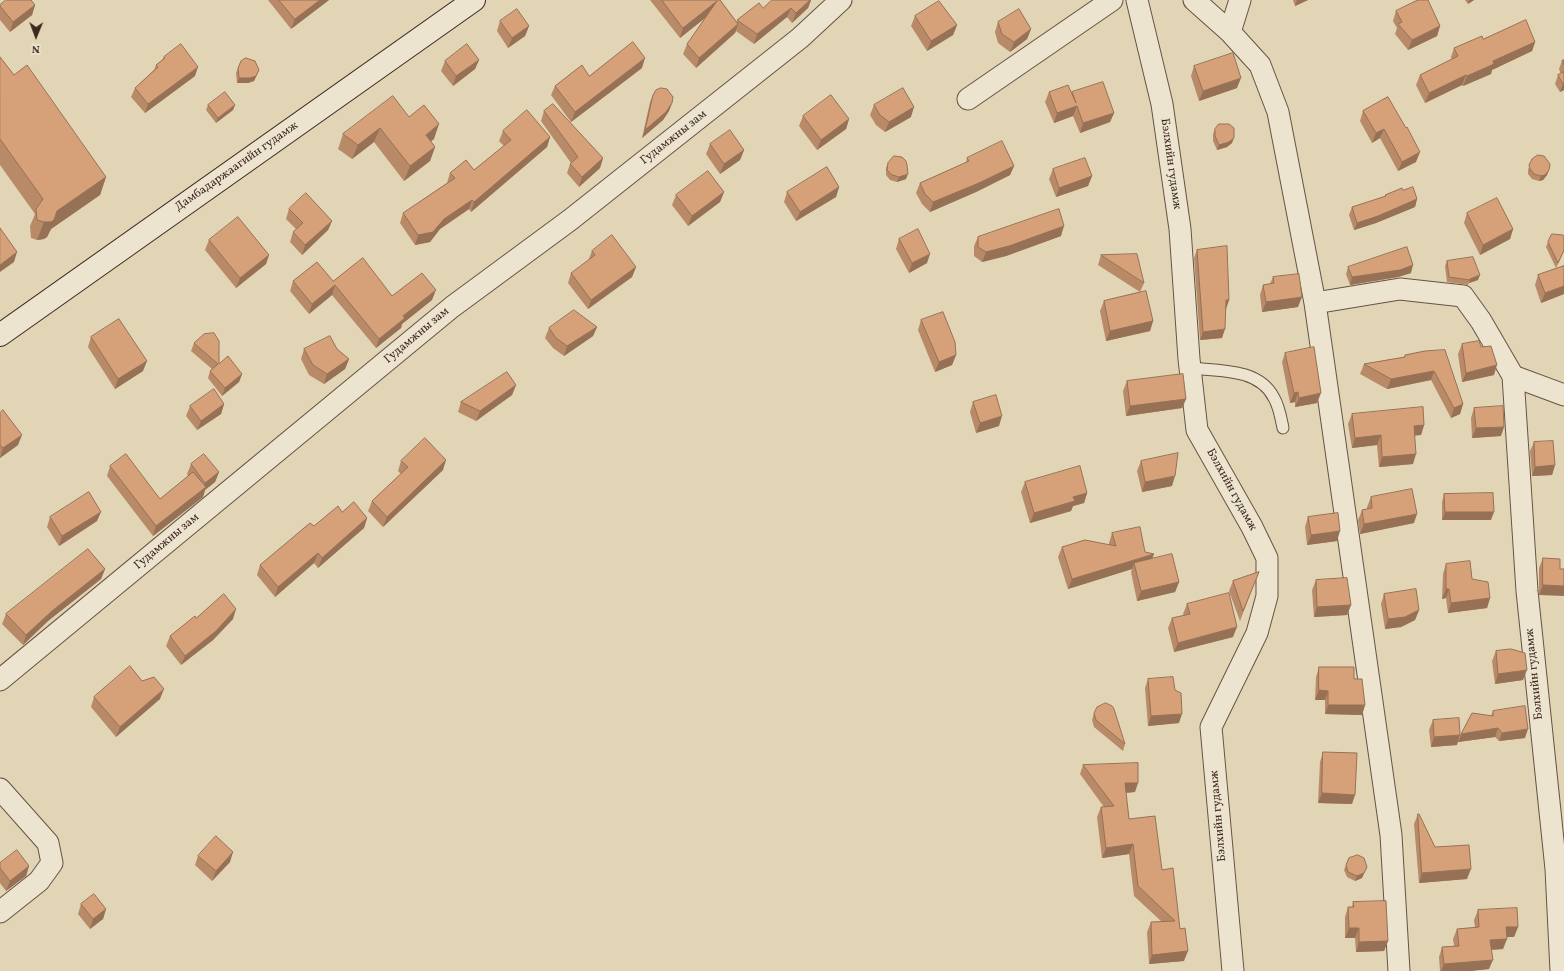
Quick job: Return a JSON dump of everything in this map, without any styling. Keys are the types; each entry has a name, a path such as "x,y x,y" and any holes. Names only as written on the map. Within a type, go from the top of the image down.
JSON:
{"main road":[{"name":"Дамбадаржаагийн гудамж","path":"0,335 474,0"}],"street":[{"name":"Гудамжны зам","path":"0,680 452,307 570,220 800,38 841,0"},
{"path":"968,100 1112,0"},
{"name":"Бэлхийн гудамж","path":"1137,0 1162,104 1180,228 1190,368 1197,430 1252,527 1267,558 1267,596 1257,633 1211,728 1233,971"},
{"path":"1194,0 1230,32 1260,65 1278,112 1316,303 1391,835 1399,971"},
{"path":"1230,32 1240,0"},
{"name":"Бэлхийн гудамж","path":"1316,303 1400,289 1463,296 1481,322 1513,376 1526,591 1556,869 1561,971"},
{"path":"1513,376 1564,395"},
{"path":"0,788 48,842 52,863 39,881 0,912"}],"lane":[{"path":"1190,368 1238,372 1255,379 1267,388 1275,398 1284,428"}],"building":[{"path":"6,0 31,0 35,5 13,22 0,6"},
{"path":"279,0 320,0 295,19"},
{"path":"662,0 720,0 738,24 699,58 687,44 717,1 683,28"},
{"path":"772,0 810,0 796,13 791,8 757,34 737,20 759,3 763,8"},
{"path":"1418,0 1428,0 1440,26 1412,40 1398,24 1402,22 1396,11"},
{"path":"939,1 957,25 931,41 915,16"},
{"path":"517,9 529,26 512,38 500,21"},
{"path":"1019,9 1031,29 1014,42 1002,34 998,22"},
{"path":"1526,20 1535,42 1493,61 1494,64 1467,76 1466,75 1429,93 1420,75 1458,56 1454,48 1482,36 1483,39"},
{"path":"633,42 645,58 575,112 555,86 582,65 589,76"},
{"path":"181,44 198,67 148,104 135,88 158,67 156,65 165,58 164,57"},
{"path":"467,44 479,60 456,76 445,61"},
{"path":"1233,53 1241,78 1203,91 1194,66"},
{"path":"0,57 14,75 27,65 106,177 57,211 54,220 51,222 37,220 36,209 43,199 0,139"},
{"path":"246,58 255,61 259,70 256,76 250,78 239,78 238,68 241,61"},
{"path":"1564,72 1564,83 1563,84 1558,75"},
{"path":"1103,82 1114,113 1083,123 1077,106 1057,113 1049,92 1068,85 1076,103 1072,92"},
{"path":"661,88 667,89 673,97 672,103 666,112 645,130 653,95 656,90"},
{"path":"903,88 914,107 889,122 880,115 874,105"},
{"path":"225,92 235,105 218,118 208,105"},
{"path":"831,95 849,119 821,140 803,116"},
{"path":"393,96 409,117 424,105 439,124 426,135 435,147 410,166 380,128 358,145 343,134"},
{"path":"1388,97 1406,128 1407,127 1420,152 1402,162 1384,129 1376,133 1363,111"},
{"path":"553,104 603,158 582,177 570,164 578,157 544,111"},
{"path":"527,110 550,137 474,202 472,200 444,219 433,232 418,235 403,213 455,178 450,173 466,160 474,170 511,140 503,131"},
{"path":"1219,124 1229,124 1234,128 1234,138 1229,142 1219,145 1215,136 1215,129"},
{"path":"730,130 744,150 724,164 710,144"},
{"path":"1002,141 1014,166 979,183 933,202 925,194 920,183 969,161 967,158"},
{"path":"1538,155 1544,156 1550,164 1549,170 1545,175 1541,176 1534,174 1529,165 1532,159"},
{"path":"894,156 902,157 906,161 908,174 899,177 892,175 887,170 888,163"},
{"path":"1085,158 1092,176 1059,188 1053,169"},
{"path":"827,167 839,187 800,212 787,192"},
{"path":"708,171 724,192 692,216 676,195"},
{"path":"1413,187 1417,199 1378,216 1357,223 1352,207 1386,196 1385,195 1402,188 1403,190"},
{"path":"306,193 332,221 305,245 293,232 303,223 289,209"},
{"path":"1497,198 1513,229 1483,245 1467,213"},
{"path":"1059,209 1064,226 1009,246 986,252 978,247 978,237"},
{"path":"238,217 269,255 240,278 209,240"},
{"path":"0,228 17,252 0,265"},
{"path":"918,229 930,254 912,263 899,239"},
{"path":"1552,234 1564,236 1564,250 1558,263 1548,242"},
{"path":"612,235 636,267 591,300 571,273 595,255 592,251"},
{"path":"1227,246 1229,300 1226,300 1225,329 1203,332 1197,250"},
{"path":"1407,247 1413,265 1400,270 1352,277 1348,267"},
{"path":"1137,254 1144,283 1101,255"},
{"path":"1473,257 1480,275 1470,280 1449,277 1447,261"},
{"path":"363,258 392,296 422,273 436,290 403,316 405,318 379,339 335,285 312,304 293,281 317,262 333,281"},
{"path":"1564,266 1564,286 1545,293 1538,275"},
{"path":"1299,274 1302,297 1266,302 1263,285 1274,283 1273,277"},
{"path":"1146,291 1153,321 1110,331 1104,301"},
{"path":"574,310 597,327 567,346 556,338 549,328"},
{"path":"943,312 955,342 956,355 939,362 921,320"},
{"path":"119,319 147,361 118,379 91,337"},
{"path":"214,333 219,341 219,364 228,356 242,374 225,388 210,371 218,364 194,343 204,334"},
{"path":"330,336 337,349 349,359 327,374 313,365 304,349"},
{"path":"1479,341 1481,347 1491,346 1497,365 1466,373 1462,344"},
{"path":"1314,347 1321,393 1299,398 1298,392 1294,393 1285,353"},
{"path":"1445,350 1463,404 1454,408 1434,371 1391,379 1364,364 1405,357 1405,355 1425,351"},
{"path":"507,372 516,385 480,411 461,402"},
{"path":"1183,374 1186,399 1130,406 1127,381"},
{"path":"214,389 224,404 201,421 190,406"},
{"path":"996,395 1002,416 980,423 973,402"},
{"path":"1503,406 1504,427 1476,428 1474,408"},
{"path":"1423,407 1424,425 1414,426 1416,454 1382,457 1381,435 1355,438 1352,414"},
{"path":"3,410 22,435 3,448 0,445 0,413"},
{"path":"425,438 446,460 387,517 372,501 408,467 401,461"},
{"path":"1553,441 1555,465 1535,467 1534,442"},
{"path":"1178,453 1175,476 1145,482 1141,461"},
{"path":"126,454 160,499 193,472 206,487 156,526 110,466"},
{"path":"204,454 219,472 205,483 191,464"},
{"path":"1080,466 1087,493 1073,497 1075,501 1034,513 1025,482"},
{"path":"1412,489 1417,514 1364,524 1362,510 1372,508 1371,497"},
{"path":"89,492 101,512 62,536 50,517"},
{"path":"1493,493 1494,512 1445,512 1444,494"},
{"path":"354,502 367,518 322,558 318,553 278,587 260,565 310,523 314,526 338,506 342,512"},
{"path":"1338,513 1340,531 1311,535 1308,517"},
{"path":"1140,527 1145,552 1154,554 1072,579 1062,547 1085,540 1116,546 1112,533"},
{"path":"88,549 105,569 52,611 26,635 6,614"},
{"path":"1172,554 1179,582 1141,591 1134,563"},
{"path":"1543,558 1560,559 1560,569 1564,569 1564,586 1543,585"},
{"path":"1470,561 1472,579 1488,582 1490,598 1451,603 1449,589 1446,589 1446,564"},
{"path":"1259,572 1243,611 1233,581"},
{"path":"1347,578 1351,605 1317,607 1316,580"},
{"path":"1416,589 1419,610 1405,617 1388,619 1384,594"},
{"path":"1229,593 1237,627 1178,643 1172,618 1190,614 1187,604"},
{"path":"224,594 236,609 216,631 185,656 170,636 195,616 196,618"},
{"path":"1511,649 1525,653 1527,670 1498,674 1496,651"},
{"path":"130,666 142,681 154,677 164,689 120,727 94,697"},
{"path":"1319,667 1354,667 1354,679 1362,679 1365,705 1328,705 1328,691 1319,690"},
{"path":"1173,677 1175,690 1181,693 1182,714 1151,716 1148,679"},
{"path":"1106,703 1114,709 1125,744 1096,720 1094,713 1097,707"},
{"path":"1525,706 1528,729 1502,733 1498,728 1461,734 1472,713 1493,716 1493,711"},
{"path":"1459,718 1460,735 1434,737 1433,720"},
{"path":"1323,752 1357,753 1355,795 1322,793"},
{"path":"1138,763 1138,783 1125,783 1129,819 1155,816 1162,870 1173,868 1180,929 1185,928 1188,951 1152,955 1151,922 1175,921 1138,886 1133,844 1106,848 1101,807 1114,806 1083,765"},
{"path":"1418,814 1435,847 1469,845 1471,869 1422,873"},
{"path":"216,836 233,852 216,871 198,856"},
{"path":"17,850 29,866 10,881 0,868 0,863"},
{"path":"1358,855 1364,858 1367,867 1364,873 1357,876 1348,872 1346,865 1349,858"},
{"path":"94,894 106,909 93,919 81,904"},
{"path":"1386,901 1388,941 1359,942 1359,928 1349,928 1348,907 1354,907 1353,902"},
{"path":"1517,908 1518,927 1506,927 1507,939 1490,940 1493,960 1444,964 1442,947 1459,946 1457,929 1479,927 1478,910"}]}
